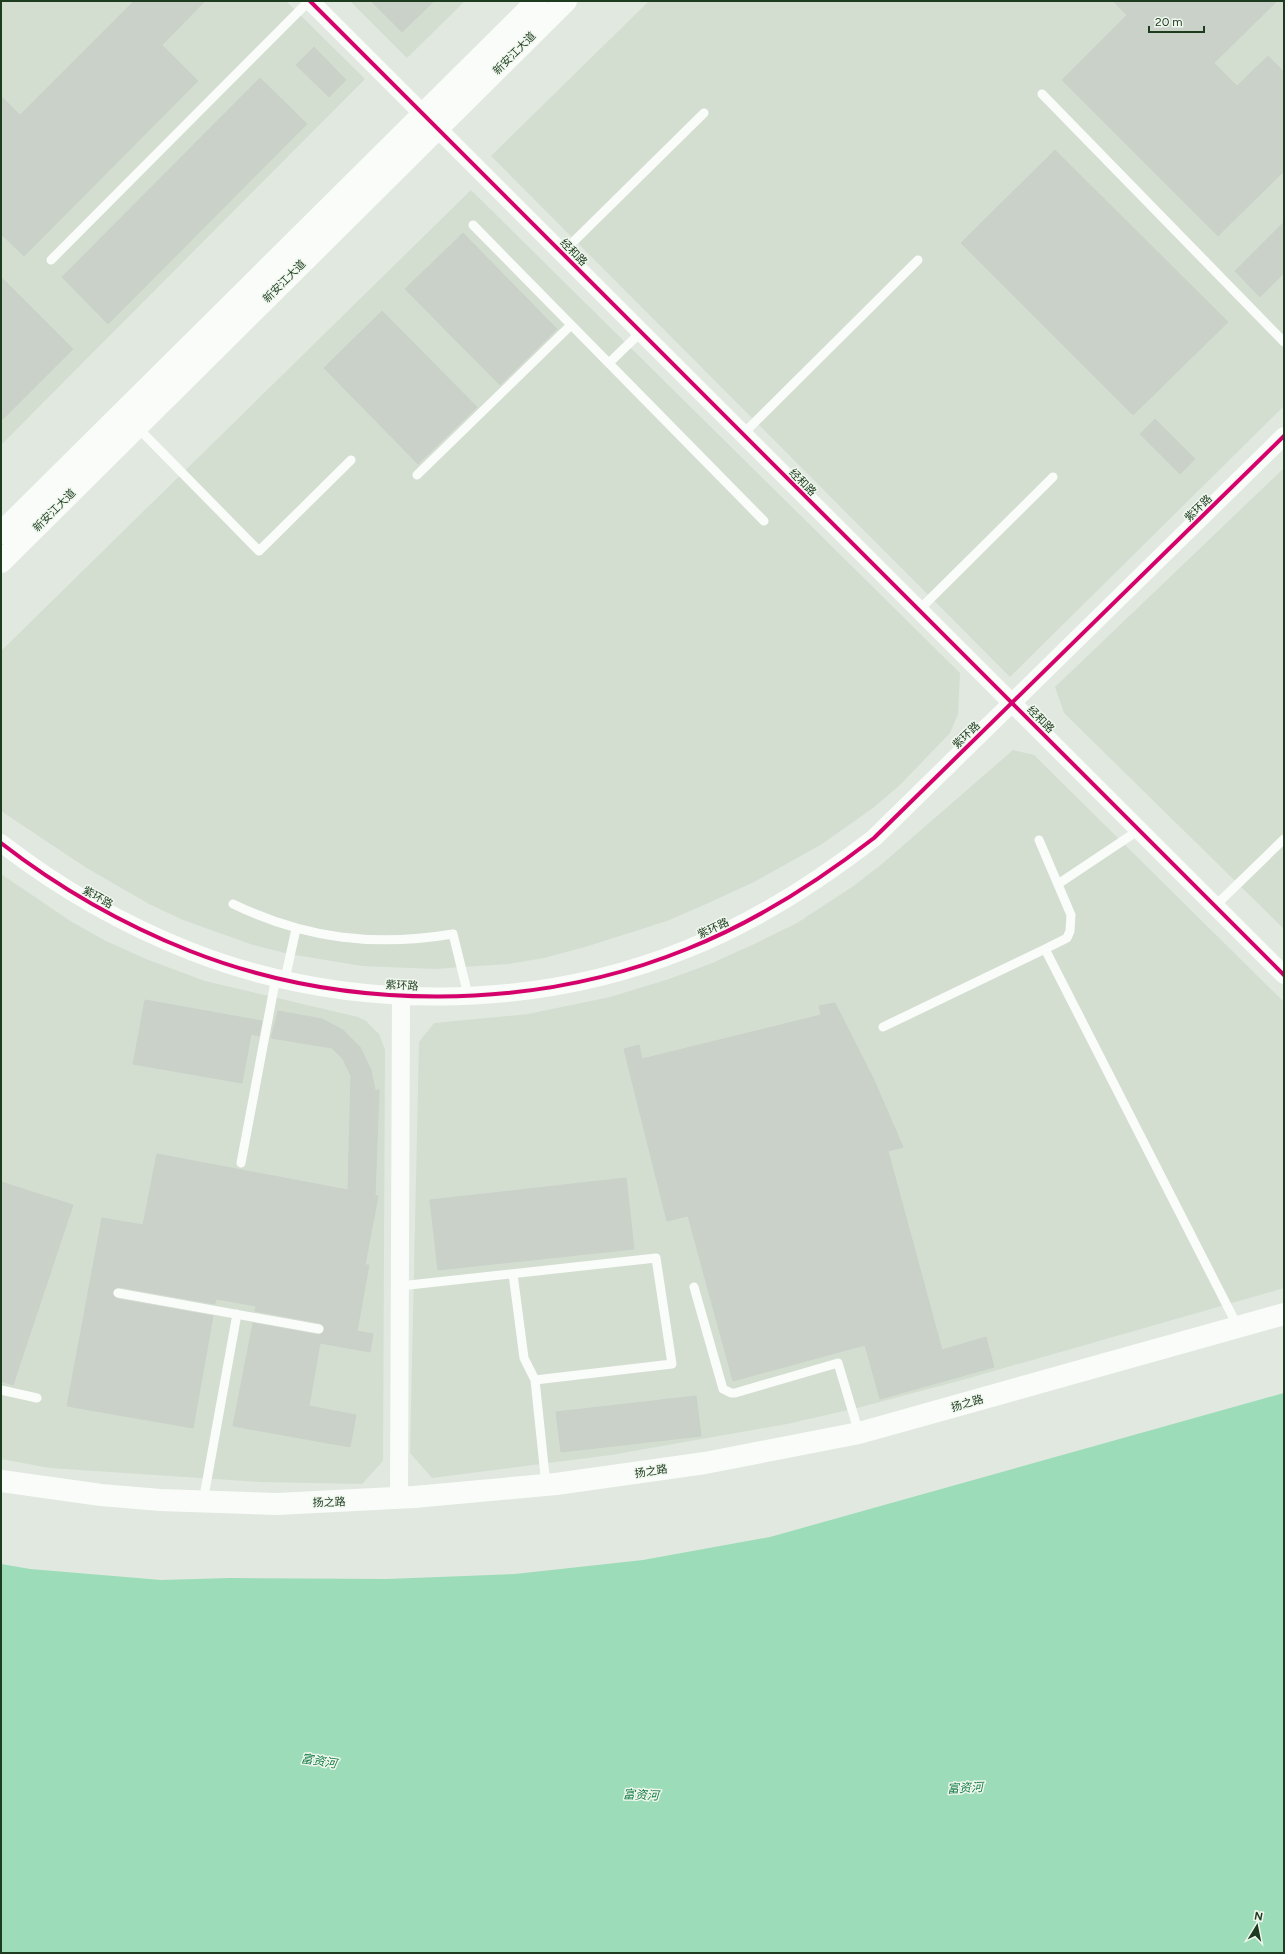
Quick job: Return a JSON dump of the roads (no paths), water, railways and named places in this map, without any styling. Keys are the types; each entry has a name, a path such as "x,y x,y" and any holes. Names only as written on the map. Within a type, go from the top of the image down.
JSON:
{"main road":[{"name":"新安江大道","path":"1,562 137,427 430,122 538,1"},
{"name":"新安江大道","path":"1,533 430,122 566,1"},
{"name":"扬之路","path":"1,1481 101,1494 203,1502 277,1504 399,1498 546,1485 705,1463 859,1433 1284,1314"}],"street":[{"name":"经和路","path":"309,1 1284,975"},
{"name":"紫环路","path":"1,843 52,880 89,903 127,923 191,951 280,978 341,989 401,994 468,995 538,989 607,976 686,950 762,914 801,891 874,838 1284,436"},
{"path":"399,1498 401,994"}],"lane":[{"path":"51,260 309,1"},
{"path":"1042,94 1284,342"},
{"path":"562,254 704,113"},
{"path":"473,225 764,521"},
{"path":"743,434 918,260"},
{"path":"417,476 571,325"},
{"path":"609,363 640,332"},
{"path":"137,427 259,551 351,460"},
{"path":"919,610 1053,477"},
{"path":"1058,884 1139,830"},
{"path":"1215,906 1284,839"},
{"path":"883,1027 1067,938 1070,931 1071,915 1039,840"},
{"path":"233,904 254,914 296,929 349,939 375,941 427,938 453,934 468,995"},
{"path":"241,1163 280,978 296,929"},
{"path":"1045,949 1238,1327"},
{"path":"400,1286 656,1258 672,1364 535,1380"},
{"path":"513,1274 524,1358 535,1380 546,1485"},
{"path":"694,1287 723,1389 731,1393 736,1393 838,1363 859,1433"},
{"path":"118,1293 319,1329"},
{"path":"203,1502 236,1314"},
{"path":"1,1390 37,1398"}],"water":[{"name":"富资河","path":"1284,1393 1284,1953 1,1953 1,1564 30,1569 161,1580 230,1578 387,1579 515,1574 643,1560 770,1537"}]}
